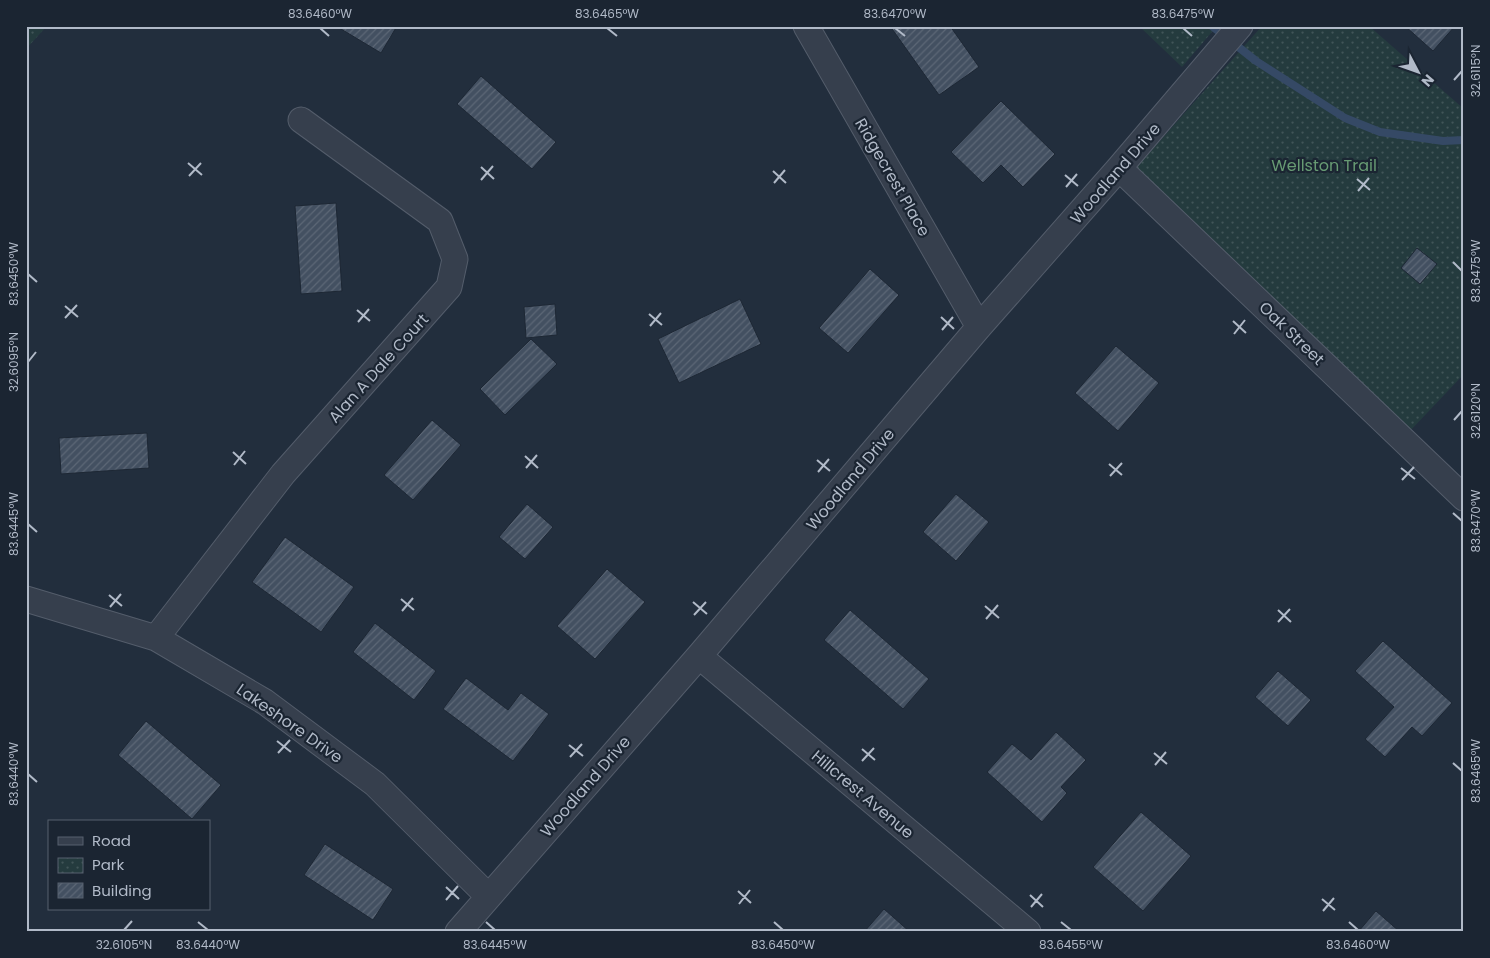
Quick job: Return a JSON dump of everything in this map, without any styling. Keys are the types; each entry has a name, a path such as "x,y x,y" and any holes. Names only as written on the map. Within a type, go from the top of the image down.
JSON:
{"street":[{"name":"Ridgecrest Place","path":"806,26 979,327"},
{"name":"Woodland Drive","path":"458,932 699,656 979,327 1119,168 1240,26"},
{"name":"Alan A Dale Court","path":"156,638 283,474 449,287 455,259 440,221 301,120"},
{"name":"Oak Street","path":"1119,168 1464,498"},
{"name":"Lakeshore Drive","path":"26,599 156,638 265,702 375,784 488,896"},
{"name":"Hillcrest Avenue","path":"699,656 1028,932"}],"green space":[{"path":"26,26 47,26 26,49"},
{"path":"1139,26 1217,26 1182,67"},
{"name":"Wellston Trail","path":"1262,26 1369,26 1464,109 1464,374 1409,432 1134,170"}],"building":[{"path":"336,26 397,26 381,53"},
{"path":"890,26 950,26 979,67 939,95"},
{"path":"1405,26 1455,26 1433,51"},
{"path":"481,76 556,142 532,169 457,104"},
{"path":"1001,101 1055,154 1023,187 1001,165 983,183 951,152"},
{"path":"336,203 342,291 301,294 295,206"},
{"path":"1417,248 1437,264 1420,284 1401,268"},
{"path":"870,269 899,295 848,353 819,328"},
{"path":"740,299 761,344 679,383 658,339"},
{"path":"555,304 557,335 526,338 524,307"},
{"path":"531,339 557,364 505,415 480,389"},
{"path":"1116,346 1159,383 1118,431 1075,393"},
{"path":"432,420 461,445 413,500 384,475"},
{"path":"147,433 149,468 61,474 59,438"},
{"path":"956,494 989,522 956,561 923,532"},
{"path":"527,504 553,527 525,559 499,537"},
{"path":"285,537 354,587 321,632 252,582"},
{"path":"607,569 645,602 595,659 557,626"},
{"path":"850,610 929,679 903,709 824,640"},
{"path":"375,623 436,671 414,700 353,652"},
{"path":"1383,641 1452,703 1422,736 1412,727 1385,757 1365,739 1394,707 1355,671"},
{"path":"1278,671 1311,700 1288,726 1255,697"},
{"path":"466,678 508,710 521,693 549,714 513,761 443,709"},
{"path":"146,721 221,785 192,819 118,755"},
{"path":"1056,732 1086,760 1061,787 1067,793 1042,822 987,772 1012,744 1031,760"},
{"path":"1141,812 1191,856 1143,911 1093,867"},
{"path":"325,844 393,889 373,920 304,875"},
{"path":"884,909 910,932 864,932"},
{"path":"1376,911 1400,932 1358,932"}],"waterway":[{"path":"1212,26 1256,61 1345,118 1380,132 1443,141 1464,140"}]}
